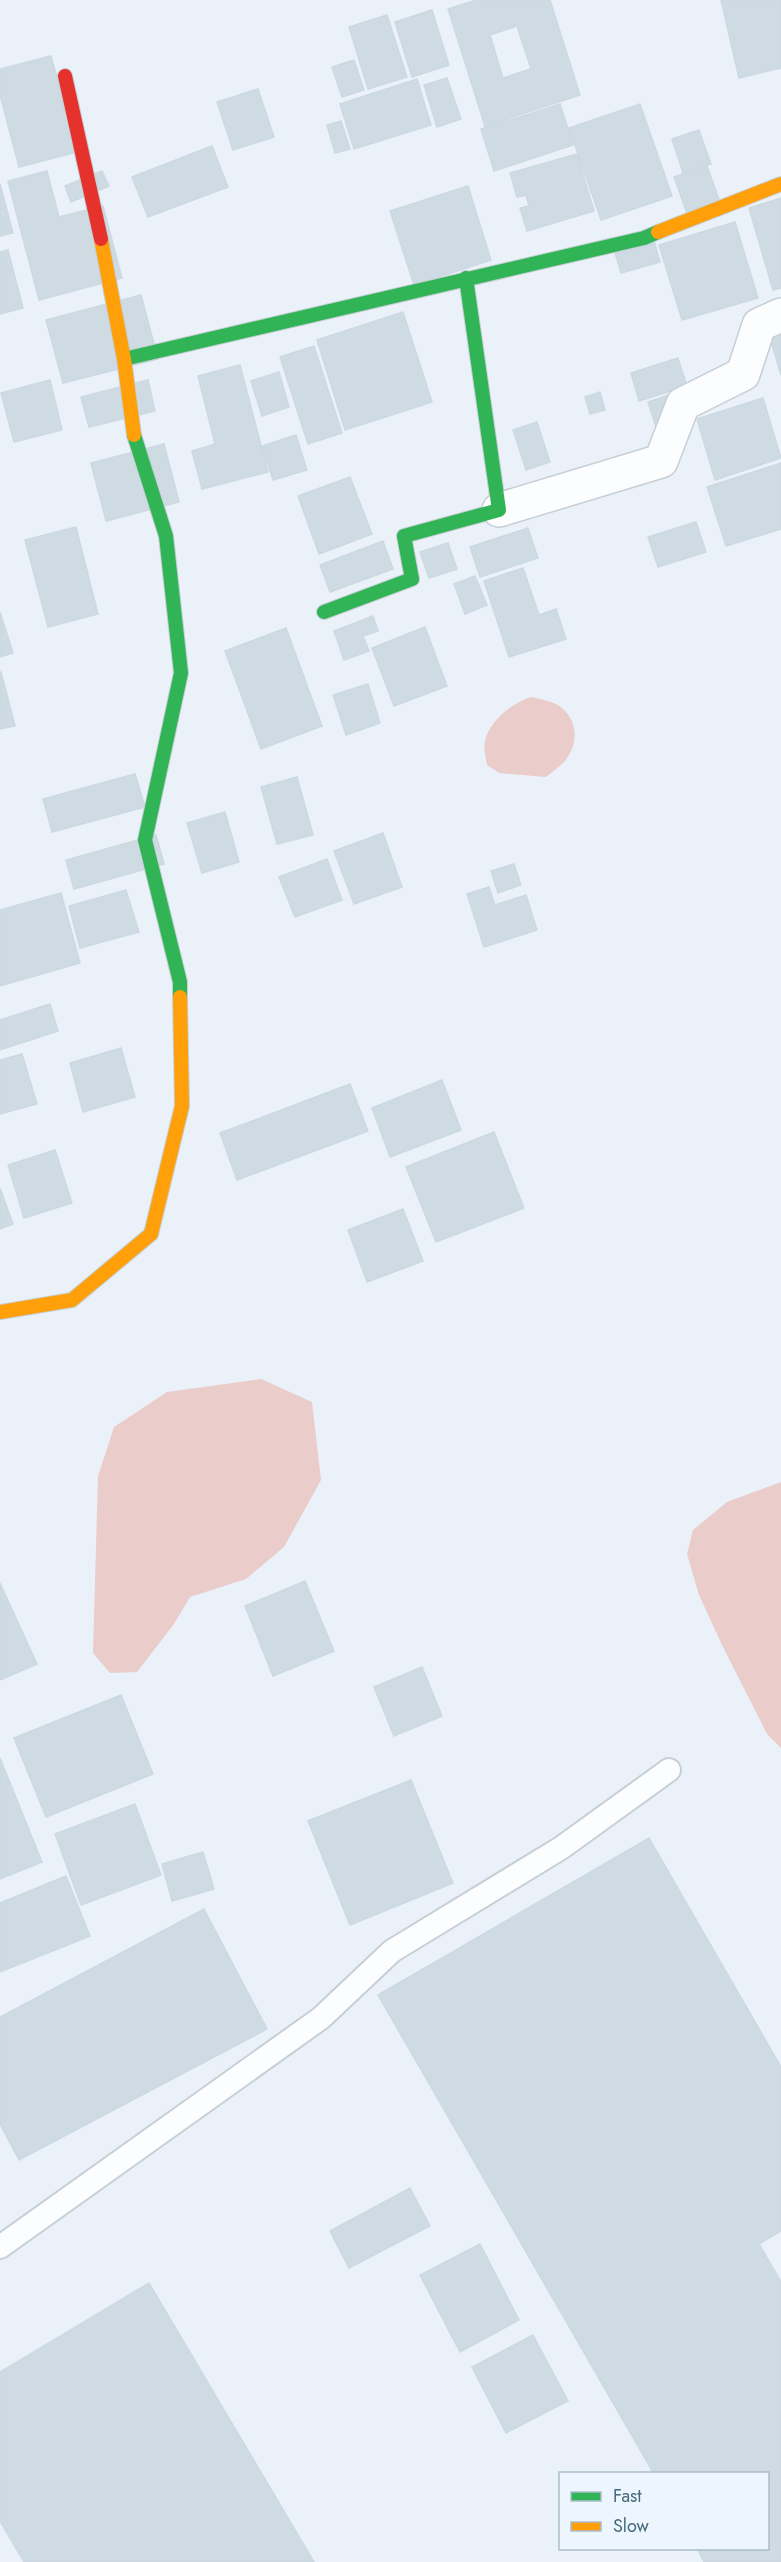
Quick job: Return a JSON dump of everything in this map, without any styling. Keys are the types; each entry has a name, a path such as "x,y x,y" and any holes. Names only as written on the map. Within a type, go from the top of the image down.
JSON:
{"street":[{"path":"0,1312 72,1300 151,1234 182,1106 180,982 145,840 181,673 166,536 134,433 124,359 93,197 66,76"},
{"path":"124,359 644,238 781,184"},
{"path":"466,278 500,510"},
{"path":"324,612 412,579 404,536 500,510 661,461 683,404 743,374 759,325 781,315"}],"lane":[{"path":"0,2247 321,2018 392,1952 561,1848 669,1770"}],"shaded area":[{"path":"531,697 545,700 565,710 573,724 573,747 564,762 546,777 499,773 487,765 484,747 487,734 502,714"},
{"path":"261,1379 312,1402 321,1480 284,1547 246,1579 190,1597 174,1624 137,1672 110,1673 93,1653 98,1476 114,1427 167,1392"},
{"path":"781,1482 781,1748 767,1734 722,1645 699,1595 687,1554 693,1530 727,1502"}],"building":[{"path":"476,0 550,0 580,95 485,126 448,9","holes":["517,26 531,69 503,78 490,35"]},
{"path":"721,0 781,0 781,68 739,78"},
{"path":"432,10 449,65 412,77 395,22"},
{"path":"387,15 407,77 368,89 349,27"},
{"path":"51,56 77,152 19,167 0,95 0,69"},
{"path":"354,60 364,90 342,97 332,67"},
{"path":"447,78 461,119 437,127 424,85"},
{"path":"417,79 431,125 354,149 340,104"},
{"path":"258,89 274,137 233,150 217,102"},
{"path":"560,104 573,145 494,171 481,129"},
{"path":"640,104 672,196 601,220 569,128"},
{"path":"341,121 350,149 335,153 327,125"},
{"path":"699,130 711,164 683,173 672,139"},
{"path":"212,146 228,187 148,217 132,177"},
{"path":"577,154 594,211 527,231 520,208 529,206 526,195 517,197 510,173"},
{"path":"707,166 721,205 688,216 674,177"},
{"path":"47,171 59,217 103,206 122,278 39,300 8,181"},
{"path":"102,171 109,186 71,202 65,186"},
{"path":"0,184 13,233 0,236"},
{"path":"468,186 491,260 414,285 390,211"},
{"path":"781,198 781,288 773,290 749,208"},
{"path":"735,222 758,298 682,320 659,245"},
{"path":"654,241 660,262 621,273 615,253"},
{"path":"8,250 23,308 0,314 0,252"},
{"path":"141,295 158,359 63,383 46,320"},
{"path":"781,308 781,375 763,314"},
{"path":"403,312 432,402 345,430 317,340"},
{"path":"314,346 342,433 308,444 280,357"},
{"path":"678,358 687,386 639,401 631,373"},
{"path":"240,365 268,472 202,489 192,451 215,444 198,376"},
{"path":"279,372 289,407 262,416 251,381"},
{"path":"50,380 62,430 14,442 1,393"},
{"path":"148,380 155,411 89,427 81,397"},
{"path":"600,392 605,410 590,414 585,397"},
{"path":"669,395 679,426 658,433 648,402"},
{"path":"763,398 781,458 715,480 697,419"},
{"path":"537,422 550,462 526,470 513,430"},
{"path":"296,435 307,470 273,480 262,446"},
{"path":"164,444 179,502 106,521 91,463"},
{"path":"781,463 781,529 726,546 707,487"},
{"path":"350,477 372,534 319,554 298,496"},
{"path":"696,522 706,552 658,567 648,537"},
{"path":"76,527 98,614 48,627 25,540"},
{"path":"528,528 538,558 480,577 470,547"},
{"path":"383,541 393,569 330,592 320,565"},
{"path":"448,543 457,569 429,578 420,552"},
{"path":"523,568 539,615 556,609 566,639 509,657 484,581"},
{"path":"475,576 487,605 465,614 454,584"},
{"path":"0,612 13,653 0,657"},
{"path":"373,616 378,631 363,636 369,651 344,660 334,631"},
{"path":"425,627 447,686 394,706 372,648"},
{"path":"286,628 322,726 261,749 225,651"},
{"path":"0,673 15,726 0,729"},
{"path":"368,684 380,723 346,735 333,695"},
{"path":"135,774 145,807 52,832 43,799"},
{"path":"297,777 313,835 277,844 261,787"},
{"path":"225,812 239,862 202,873 187,823"},
{"path":"383,833 402,887 354,904 334,851"},
{"path":"156,835 164,864 74,889 66,860"},
{"path":"327,859 342,900 295,917 279,877"},
{"path":"514,864 521,885 498,893 491,871"},
{"path":"489,887 495,905 526,895 537,930 484,947 467,894"},
{"path":"126,890 139,932 80,948 69,906"},
{"path":"61,893 80,963 0,986 0,910"},
{"path":"50,1004 58,1031 0,1050 0,1020"},
{"path":"121,1048 135,1097 83,1112 70,1063"},
{"path":"22,1054 37,1104 0,1114 0,1060"},
{"path":"442,1080 461,1130 390,1157 372,1108"},
{"path":"350,1084 368,1131 237,1180 220,1133"},
{"path":"494,1132 524,1208 436,1242 406,1167"},
{"path":"55,1150 72,1203 24,1218 8,1165"},
{"path":"0,1188 13,1224 0,1229"},
{"path":"403,1209 423,1261 367,1282 348,1230"},
{"path":"305,1581 334,1651 273,1676 245,1606"},
{"path":"0,1583 37,1664 0,1680"},
{"path":"422,1667 442,1716 394,1736 374,1687"},
{"path":"121,1695 153,1774 46,1817 14,1738"},
{"path":"0,1758 42,1862 0,1879"},
{"path":"411,1780 453,1883 350,1925 308,1821"},
{"path":"135,1804 161,1875 81,1905 55,1834"},
{"path":"649,1838 781,2067 781,2231 759,2244 781,2282 781,2562 704,2562 698,2550 769,2550 769,2472 653,2472 378,1995"},
{"path":"203,1852 214,1889 172,1901 162,1864"},
{"path":"66,1876 90,1936 0,1972 0,1903"},
{"path":"204,1909 267,2029 19,2160 0,2124 0,2017"},
{"path":"410,2188 430,2226 349,2268 330,2231"},
{"path":"480,2244 519,2320 460,2352 420,2275"},
{"path":"149,2283 314,2562 24,2562 0,2521 0,2372"},
{"path":"533,2335 568,2401 506,2433 472,2367"}],"traffic: fast":[{"path":"124,359 644,238 658,232"},
{"path":"324,612 412,579 404,536 499,510 466,278"},
{"path":"134,435 166,536 181,673 145,840 180,982 180,997"}],"traffic: slow":[{"path":"658,232 781,184"},
{"path":"101,239 124,359 134,435"},
{"path":"0,1312 72,1300 151,1234 182,1106 180,997"}],"traffic: jam":[{"path":"65,76 101,239"}]}
